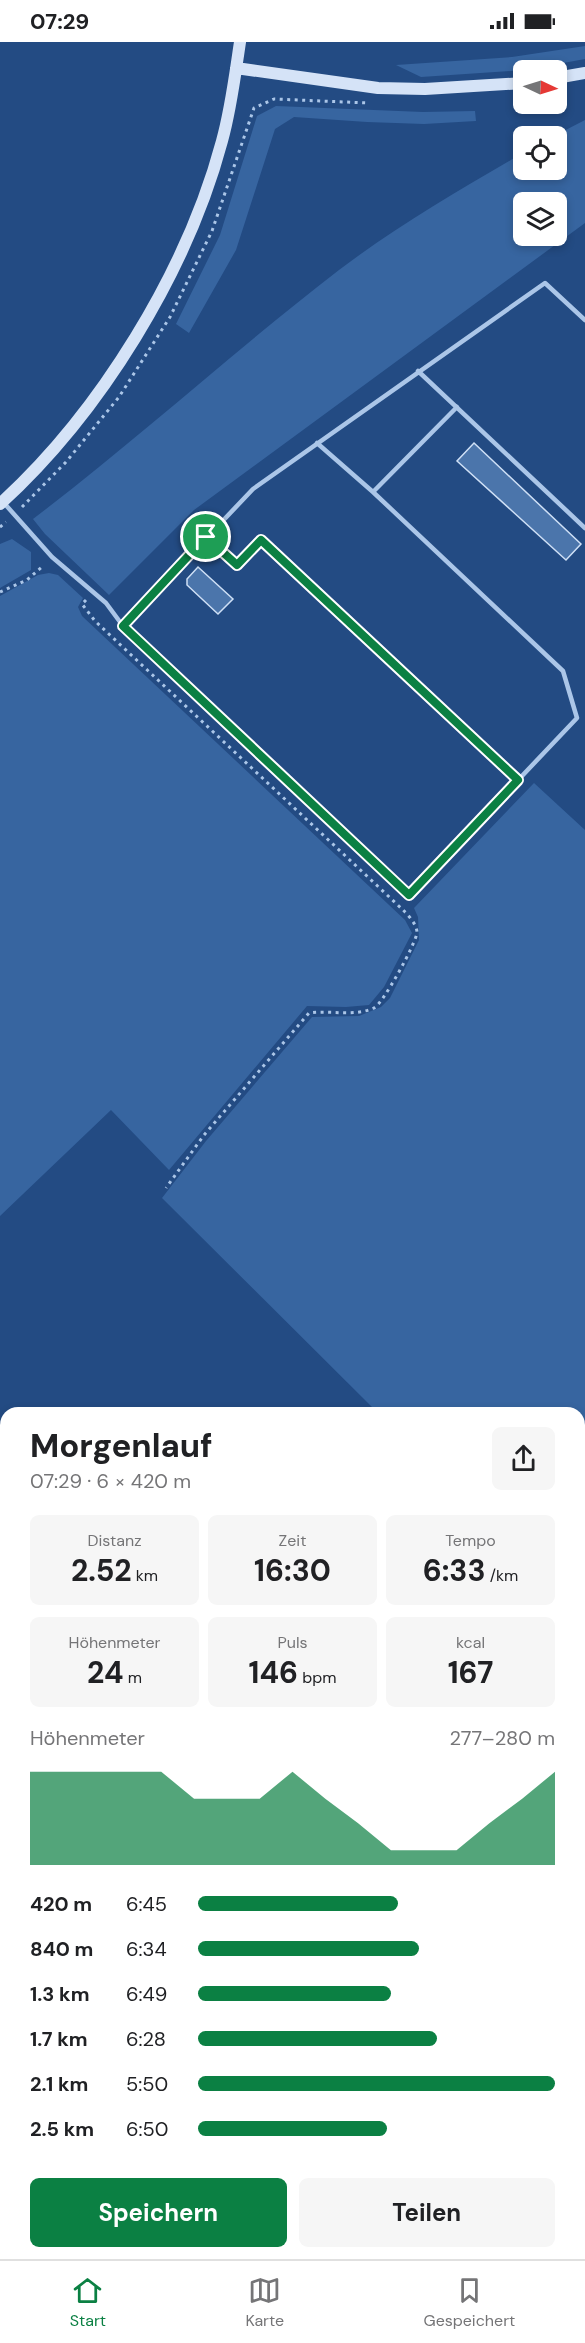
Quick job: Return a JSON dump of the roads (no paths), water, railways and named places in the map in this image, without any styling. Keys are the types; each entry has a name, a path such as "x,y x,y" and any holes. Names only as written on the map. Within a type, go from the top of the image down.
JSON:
{"main road":[{"path":"1,502 55,449 105,384 150,311 200,203 222,141 240,42"},
{"path":"236,68 378,88 425,89 513,84"},
{"path":"567,76 585,73"}],"lane":[{"path":"123,626 253,489 545,283 585,320"},
{"path":"418,371 585,528"},
{"path":"373,492 457,407"},
{"path":"1,502 52,557 106,603 123,626 409,895 577,718 562,670 373,492 317,443"},
{"path":"206,537 237,565 261,540 518,780"}]}
